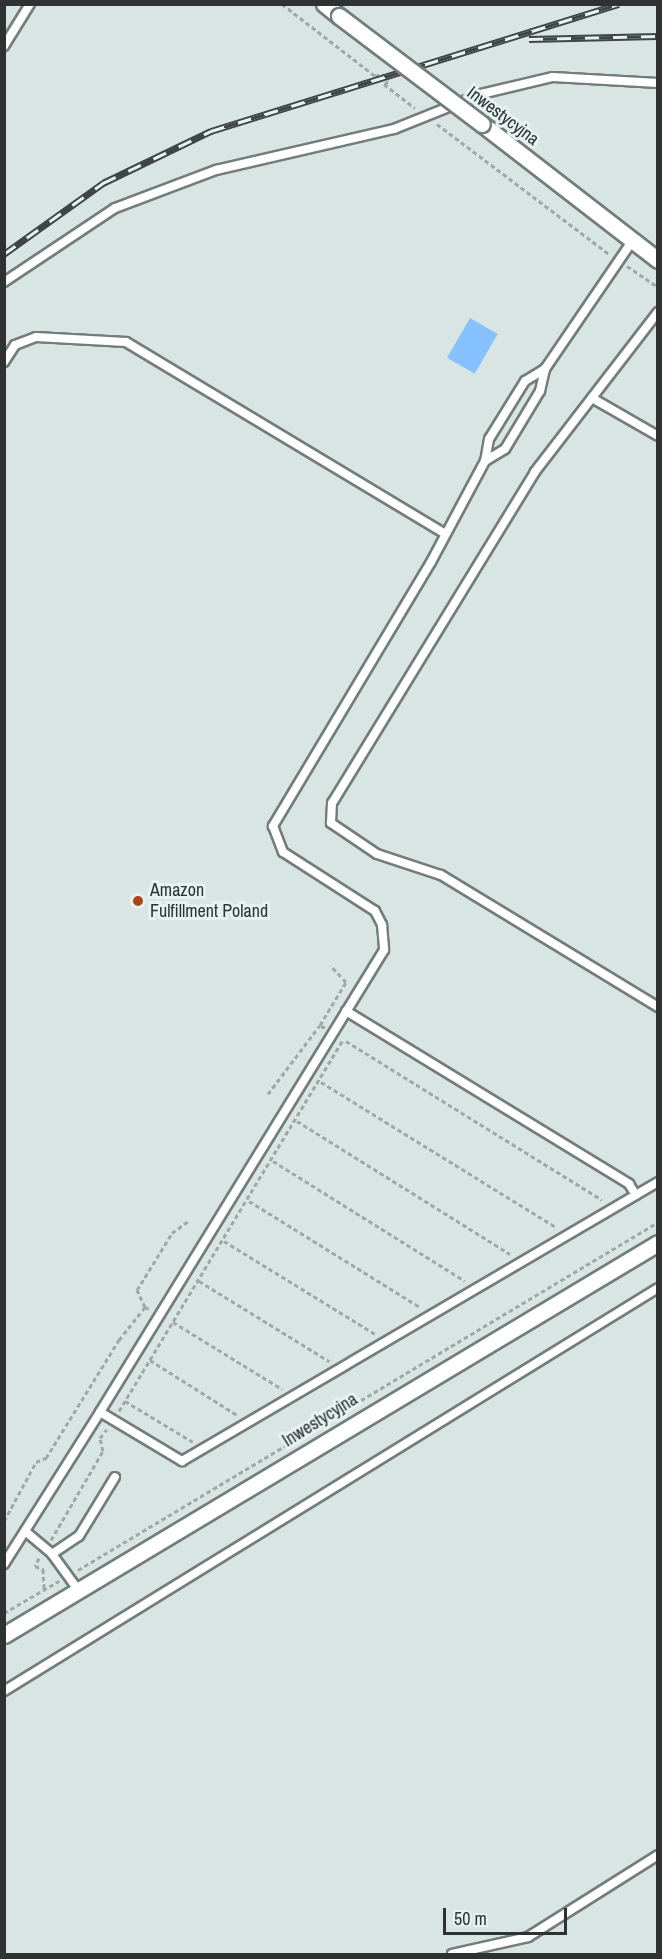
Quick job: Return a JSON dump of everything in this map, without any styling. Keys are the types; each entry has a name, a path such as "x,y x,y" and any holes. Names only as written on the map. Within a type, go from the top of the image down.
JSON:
{"street":[{"name":"Inwestycyjna","path":"324,4 657,260"},
{"name":"Inwestycyjna","path":"4,1635 657,1243"}],"lane":[{"path":"4,46 30,4"},
{"path":"4,282 73,232 161,187 394,129 481,94 553,77 657,83"},
{"path":"485,461 505,449 540,391 545,369 633,240"},
{"path":"657,312 535,472 332,803 331,823 376,854 441,875 657,1007"},
{"path":"4,362 15,345 36,337 126,342 445,534"},
{"path":"4,1564 384,950 382,924 375,911 283,852 273,826 445,534 485,461 489,439 525,381 545,369"},
{"path":"592,398 657,436"},
{"path":"346,1011 629,1184 636,1194"},
{"path":"100,1412 182,1461 657,1182"},
{"path":"4,1691 657,1288"},
{"path":"52,1554 79,1536 115,1478"},
{"path":"25,1532 52,1554 70,1575 79,1591"},
{"path":"452,1954 528,1937 657,1855"}],"path":[{"path":"282,4 375,76 382,74 388,82 384,84 618,261 657,287"},
{"path":"268,1094 320,1024"},
{"path":"346,1041 602,1200"},
{"path":"321,1082 556,1227"},
{"path":"297,1121 510,1254"},
{"path":"273,1161 465,1281"},
{"path":"249,1201 420,1307"},
{"path":"145,1307 136,1290 172,1233 190,1220"},
{"path":"4,1613 657,1222"},
{"path":"224,1241 375,1334"},
{"path":"199,1281 329,1361"},
{"path":"150,1360 237,1415"},
{"path":"125,1401 192,1443"},
{"path":"44,1569 44,1590"}],"water":[{"path":"470,318 498,334 475,374 447,358"}],"railway":[{"path":"4,254 103,183 211,131 619,4"},
{"path":"529,39 658,36"}],"place":[{"name":"Amazon Fulfillment Poland","path":"138,901"}]}
